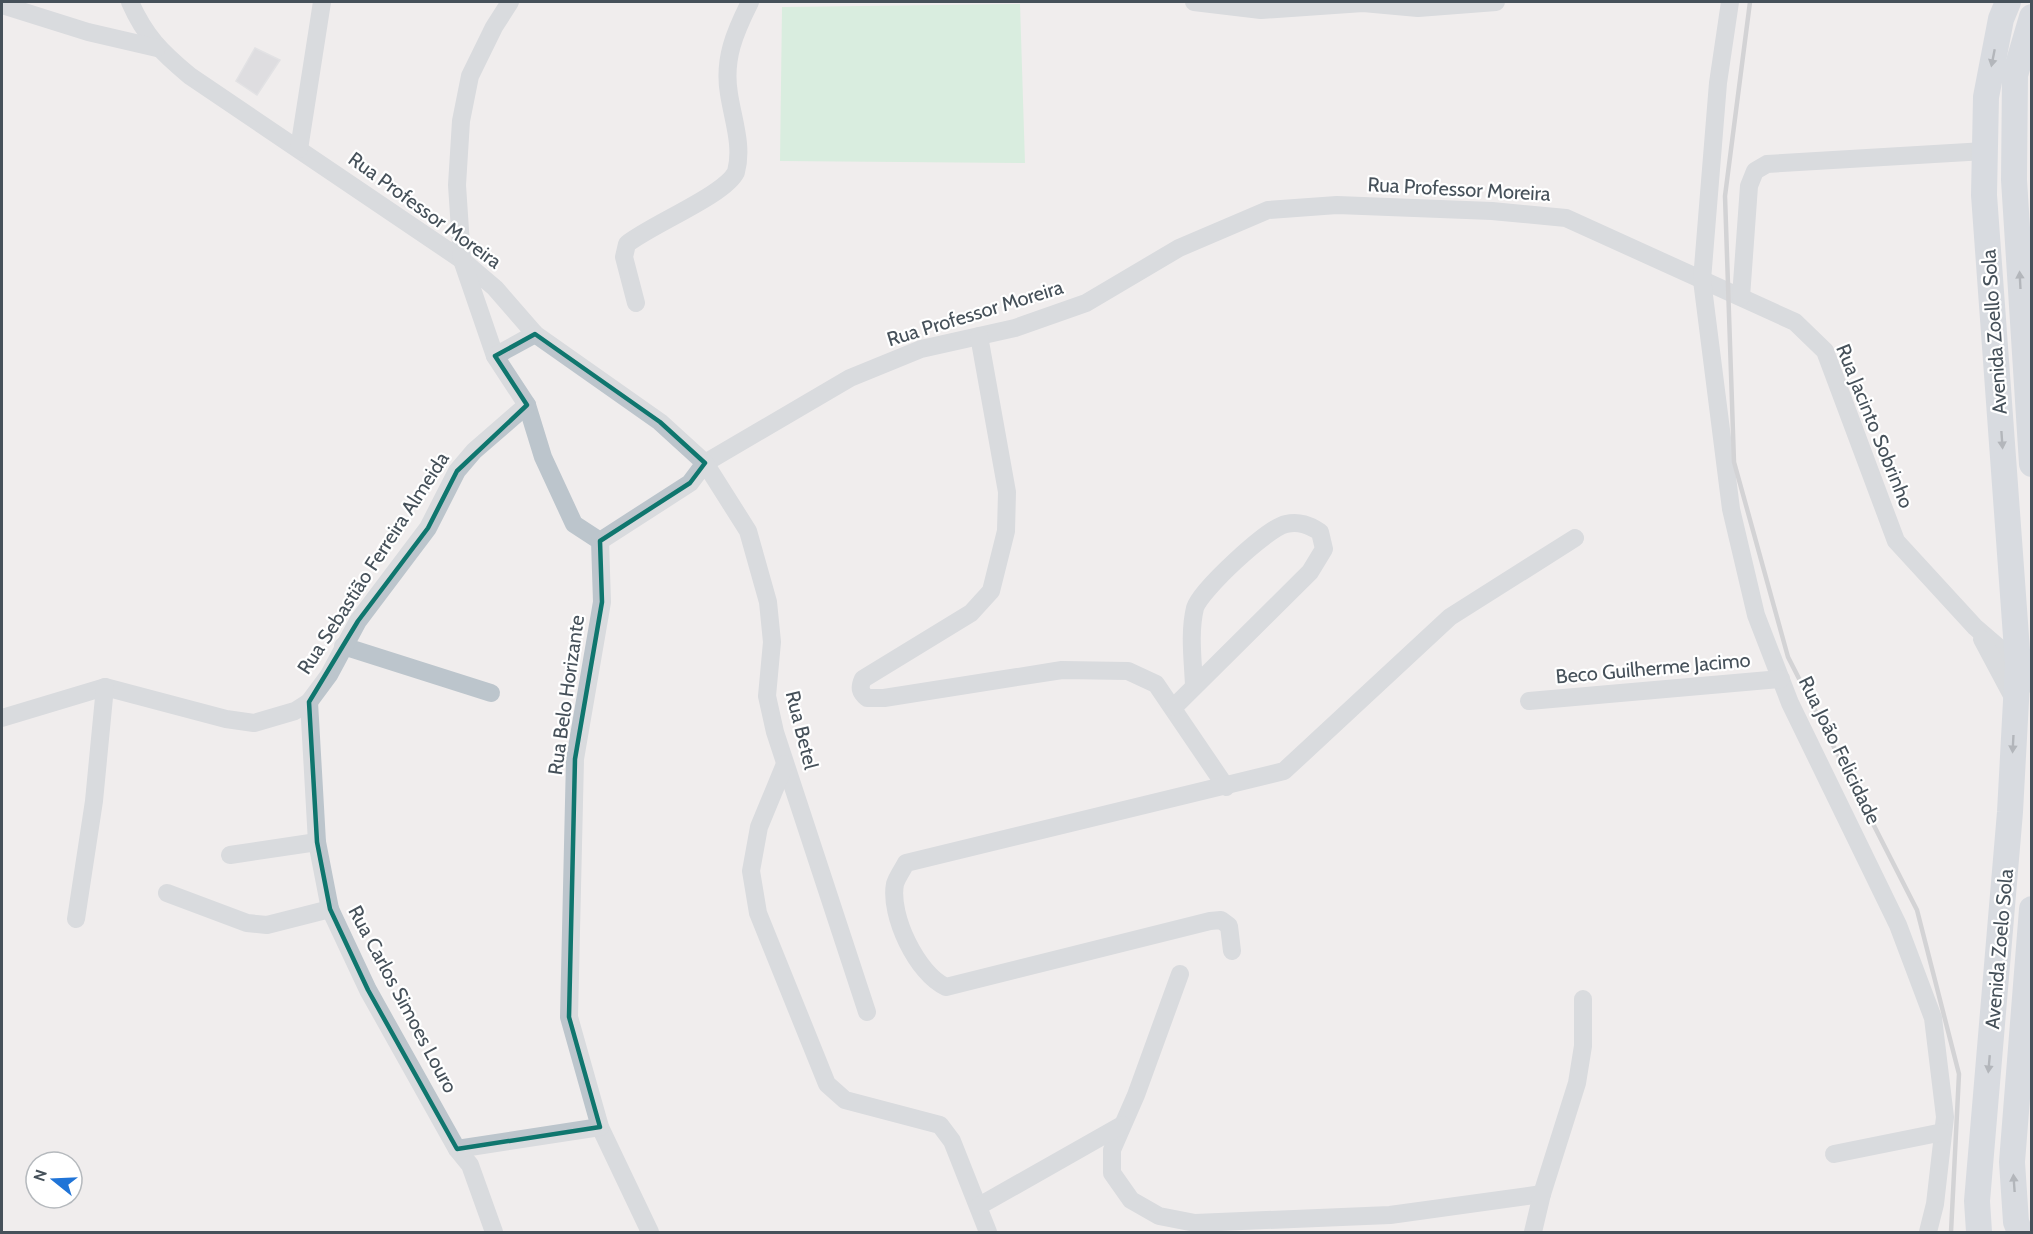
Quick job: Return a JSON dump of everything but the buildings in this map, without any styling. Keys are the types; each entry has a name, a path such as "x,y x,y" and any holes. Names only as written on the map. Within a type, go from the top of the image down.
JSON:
{"main road":[{"name":"Avenida Zoello Sola","path":"2008,2 2001,19 1986,98 1984,195 2022,683"},
{"name":"Avenida Zoello Sola","path":"2031,18 2015,75 2014,180 2031,464"},
{"name":"Avenida Zoelo Sola","path":"1979,1233 1977,1201 2022,683"},
{"path":"2030,963 2031,909"},
{"name":"Avenida Zoelo Sola","path":"2020,1233 2016,1222 2013,1162 2026,1042 2030,963"}],"street":[{"name":"Rua Professor Moreira","path":"130,2 140,24 157,48 190,76 462,260 495,288 535,334 660,422 705,463 850,378 921,349 1015,328 1086,303 1179,248 1268,210 1337,205 1492,211 1566,218 1702,280"},
{"path":"299,149 322,2"},
{"path":"510,2 494,27 470,76 461,121 457,185 462,260 495,356 527,405 543,457 574,524 600,541 690,483 705,463"},
{"path":"636,303 624,257 627,244 724,185 736,172 738,144 728,92 731,42 750,2"},
{"path":"1194,2 1261,10 1363,2 1418,8 1496,2"},
{"name":"Rua João Felicidade","path":"1730,2 1718,83 1702,280 1731,508 1756,615 1790,703 1898,925 1933,1018 1945,1117 1935,1204 1928,1233"},
{"path":"2,5 88,32 157,48"},
{"path":"1741,297 1749,186 1755,171 1767,164 1985,151"},
{"name":"Rua Jacinto Sobrinho","path":"1702,280 1795,322 1826,351 1896,541 1975,627 2022,683"},
{"path":"495,356 535,334"},
{"path":"979,336 1007,492 1006,531 991,591 971,613 863,679 860,686 861,693 867,698 884,698 1062,670 1128,671 1156,684 1174,707 1226,787"},
{"name":"Rua Sebastião Ferreira Almeida","path":"105,687 226,719 254,723 295,711 309,702 329,675 358,621 428,528 456,471 474,451 527,405"},
{"name":"Rua Betel","path":"705,463 748,531 768,602 772,642 767,696 785,764 867,1012"},
{"path":"1174,707 1310,572 1324,549 1320,532 1305,523 1284,524 1249,546 1196,604 1192,628 1194,686"},
{"path":"1232,951 1228,926 1221,920 1210,921 946,987 934,982 908,945 895,908 895,882 906,863 1164,799 1226,787 1284,771 1450,617 1575,538"},
{"name":"Rua Belo Horizante","path":"600,541 602,602 575,759 569,1017 600,1127 650,1233"},
{"name":"Rua Jacinto Sobrinho","path":"1975,627 2022,683"},
{"path":"343,646 491,693"},
{"name":"Beco Guilherme Jacimo","path":"1529,701 1781,679"},
{"path":"2,718 105,687 94,801 76,918"},
{"name":"Rua Carlos Simoes Louro","path":"309,702 317,842 330,909 368,990 457,1149 470,1165 494,1233"},
{"path":"785,764 759,827 751,871 758,913 827,1084 845,1100 940,1125 952,1141 988,1233"},
{"path":"230,855 317,842"},
{"path":"167,893 246,923 259,925 330,909"},
{"path":"1998,969 2030,963"},
{"path":"1180,974 1112,1150 1112,1173 1131,1200 1159,1216 1195,1223 1390,1215 1542,1194"},
{"path":"1533,1233 1542,1194 1577,1083 1583,1046 1583,999"},
{"path":"979,1206 1122,1125"},
{"path":"457,1149 600,1127"},
{"path":"1834,1154 1943,1132"}],"highlighted area":[{"path":"535,334 660,422 705,463 690,483 600,541 602,602 575,759 569,1017 600,1127 457,1149 368,990 330,909 317,842 309,702 358,621 428,528 457,471 527,405 495,356"}],"green space":[{"path":"1020,4 1025,163 780,161 782,7"}],"railway":[{"path":"1750,2 1725,196 1734,462 1788,657 1917,910 1959,1074 1951,1232"}]}
